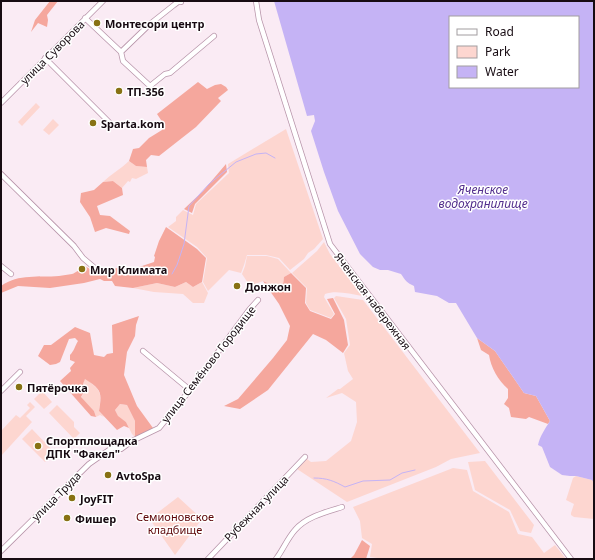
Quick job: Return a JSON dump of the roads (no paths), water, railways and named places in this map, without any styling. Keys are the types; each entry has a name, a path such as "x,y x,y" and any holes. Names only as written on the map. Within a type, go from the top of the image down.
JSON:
{"street":[{"name":"улица Суворова","path":"1,103 103,1"},
{"name":"Яченская набережная","path":"256,1 259,20 330,244 571,559"},
{"path":"121,52 150,24 178,2 181,2"},
{"path":"85,18 121,52 123,61 150,86 165,74 170,73 214,36"},
{"path":"45,58 111,124"},
{"path":"1,174 74,246 83,258 96,270"},
{"path":"1,266 11,274"},
{"name":"улица Семёново Городище","path":"159,428 190,390 248,310 258,300"},
{"path":"144,350 190,390"},
{"path":"1,391 20,372"},
{"name":"улица Труда","path":"1,551 89,464 109,450 114,448 121,449 132,441 159,428"},
{"name":"Рубежная улица","path":"208,559 305,457"},
{"path":"276,559 295,529 322,514 342,506"}],"water":[{"name":"Яченское водохранилище","path":"274,1 594,1 594,483 592,480 576,476 562,475 550,467 542,447 538,445 541,436 550,421 536,396 524,393 495,351 477,338 456,303 449,303 437,296 415,292 414,286 406,281 401,274 388,270 380,270 373,267 360,254 338,211 324,172 311,131 315,121 314,115 307,116"}],"waterway":[{"path":"172,274 177,265 184,244 189,206 209,184 236,162 256,154 266,153 275,158"},
{"path":"314,478 330,480 345,487 363,481 390,480 402,473 415,470"}],"place":[{"name":"Монтесори центр","path":"97,23"},
{"name":"ТП-356","path":"119,91"},
{"name":"Sparta.kom","path":"93,123"},
{"name":"Мир Климата","path":"82,269"},
{"name":"Донжон","path":"237,286"},
{"name":"Пятёрочка","path":"19,387"},
{"name":"Спортплощадка ДПК \"Факел\"","path":"38,446"},
{"name":"AvtoSpa","path":"108,475"},
{"name":"JoyFIT","path":"72,498"},
{"name":"Фишер","path":"67,518"}],"park label":[{"name":"Семионовское кладбище","path":"175,522"}]}
